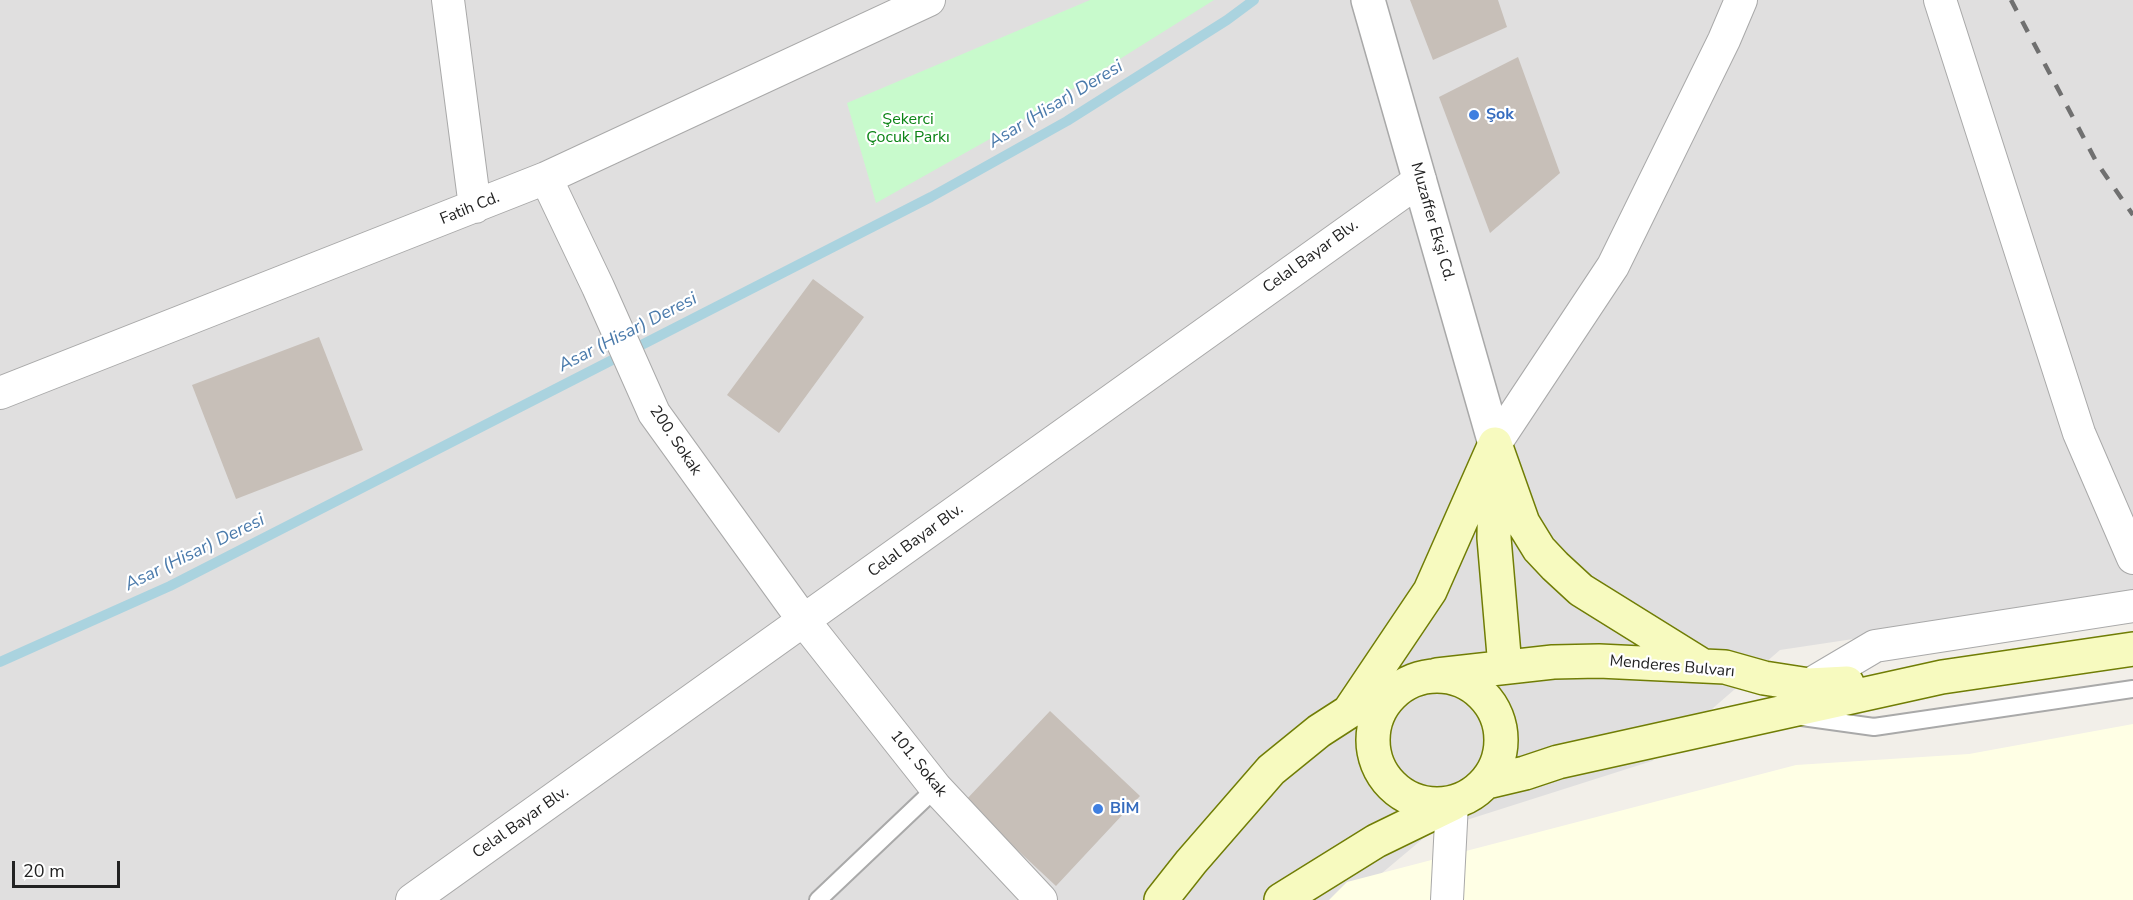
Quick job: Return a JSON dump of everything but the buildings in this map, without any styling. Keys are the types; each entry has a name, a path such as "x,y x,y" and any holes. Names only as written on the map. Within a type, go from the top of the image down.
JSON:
{"main road":[{"path":"1495,444 1523,523 1539,549 1555,566 1581,590 1705,666"},
{"path":"1495,444 1494,538 1505,667"},
{"path":"1350,711 1430,591 1495,444"},
{"name":"Menderes Bulvarı","path":"1487,782 1558,762 1942,677 2133,649"},
{"name":"Menderes Bulvarı","path":"1437,675 1505,667 1599,661 1725,668 1809,686 1942,677"},
{"path":"1161,900 1271,770 1319,730 1350,711 1416,679 1437,675 1459,679 1477,689 1491,705 1500,724 1502,744 1498,764 1487,782 1472,796 1452,803 1376,841 1281,900"},
{"path":"1396,690 1382,707 1374,727 1373,749 1380,771 1393,788 1412,800 1432,805 1452,803"}],"street":[{"path":"448,0 476,207"},
{"name":"Fatih Cd.","path":"0,393 546,178 929,0"},
{"name":"Muzaffer Ekşi Cd.","path":"1368,0 1495,444"},
{"path":"1495,444 1613,266 1724,40 1741,0"},
{"path":"1940,0 2079,433 2133,558"},
{"name":"200. Sokak","path":"546,178 654,413 804,621"},
{"name":"Celal Bayar Blv.","path":"412,900 1420,180"},
{"path":"1809,686 1875,646 2133,606"},
{"name":"101. Sokak","path":"804,621 936,788 1041,900"},
{"path":"1447,900 1452,803"}],"lane":[{"path":"1777,714 1874,727 2133,689"},
{"path":"818,900 936,788"}],"shaded area":[{"path":"0,0 2133,0 2133,597 1780,650 1652,761 1432,831 1350,900 0,900"},
{"path":"2133,724 2133,900 1329,900 1347,882 1796,765 1969,754"}],"green space":[{"name":"Şekerci Çocuk Parkı","path":"1090,0 1214,0 1013,126 876,203 847,103"}],"waterway":[{"name":"Asar (Hisar) Deresi","path":"0,662 170,586 931,197 1067,121 1227,20 1254,0"}],"railway":[{"path":"2011,0 2097,163 2133,215"}],"place":[{"name":"Şok","path":"1474,115"},
{"name":"BİM","path":"1098,809"}]}
